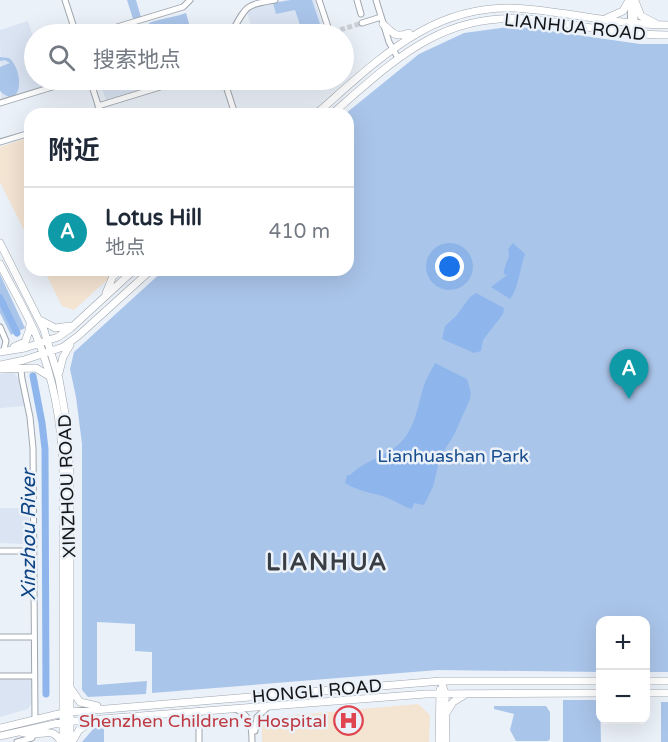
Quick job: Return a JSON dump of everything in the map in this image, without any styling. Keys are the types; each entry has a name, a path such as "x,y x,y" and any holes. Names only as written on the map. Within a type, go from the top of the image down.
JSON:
{"main road":[{"path":"601,19 620,14 632,0 641,16 664,25"},
{"name":"LIANHUA ROAD","path":"354,81 393,48 421,30 454,16 490,9 526,9 664,25"},
{"name":"LIANHUA ROAD","path":"339,108 398,58 422,42 449,30 496,19 535,20 633,34 668,35"},
{"path":"382,21 398,36 421,30"},
{"name":"LIANHUA ROAD","path":"323,108 344,90"},
{"name":"XINZHOU ROAD","path":"0,243 38,318 51,351 62,454 66,712"},
{"name":"XINZHOU ROAD","path":"0,264 30,321 55,380 65,413 69,453 69,687 66,712"},
{"path":"104,297 113,276"},
{"path":"1,350 57,338 127,276"},
{"path":"0,364 20,362 63,347 144,276"},
{"path":"38,318 48,326 55,328 75,324"},
{"path":"1,350 17,346 27,339 30,321"},
{"path":"0,369 25,367 41,369 55,380 66,351 78,336"},
{"path":"441,681 446,714 446,742"},
{"name":"HONGLI ROAD","path":"0,728 66,712 441,681 596,681"},
{"path":"650,681 668,681"},
{"path":"69,687 76,698 84,704 112,708"},
{"path":"439,742 442,693"},
{"name":"HONGLI ROAD","path":"0,736 66,722 442,693 596,693"},
{"path":"446,714 453,702 467,693"},
{"path":"650,693 668,693"},
{"path":"62,742 66,712"},
{"path":"71,742 82,727 96,720"},
{"path":"66,722 71,742"},
{"path":"18,732 34,737 51,732 62,742"}],"street":[{"path":"64,0 73,24"},
{"path":"129,24 183,7 190,0"},
{"path":"236,24 243,11 249,6 275,0"},
{"path":"319,0 326,24"},
{"path":"357,0 361,14"},
{"path":"376,0 382,21 398,58"},
{"path":"632,0 633,34"},
{"path":"362,23 382,21"},
{"path":"0,103 42,90"},
{"path":"93,90 99,108"},
{"path":"105,108 150,90"},
{"path":"227,90 233,108"},
{"path":"0,142 24,135"},
{"path":"0,327 6,344 1,350"},
{"path":"5,337 17,346"},
{"path":"25,367 21,371 33,443 35,719"},
{"path":"12,368 22,379"},
{"path":"0,551 34,551"},
{"path":"0,637 34,637"},
{"path":"0,676 34,676"},
{"path":"254,742 256,719 268,707"},
{"path":"233,709 244,714 249,720 254,742"},
{"path":"200,711 200,742"},
{"path":"20,742 34,737"}],"shaded area":[{"path":"286,0 315,0 322,24 251,24 246,10"},
{"path":"28,21 29,24 24,24 24,90 33,90 1,100 0,30"},
{"path":"102,90 139,90 106,100"},
{"path":"24,139 24,230 0,182 0,147"},
{"path":"513,243 525,254 510,299 491,287 507,275 504,271 509,255 508,249"},
{"path":"47,276 111,276 74,310 62,306"},
{"path":"476,293 504,308 503,314 483,340 481,351 474,353 442,339 445,326"},
{"path":"435,363 467,379 471,393 454,435 440,457 433,487 424,505 414,503 412,509 345,483 347,475 392,449 404,439 412,426 425,382"},
{"path":"14,372 19,380 25,406 0,408 0,374"},
{"path":"0,508 29,508 29,540 25,544 0,543"},
{"path":"0,678 31,678 31,704 28,709 0,717"},
{"name":"Shenzhen Children's Hospital","path":"418,704 430,715 429,742 262,742 262,726 273,717"}],"green space":[{"path":"127,0 136,0 141,17 133,19"},
{"path":"312,0 320,24 300,24 295,10 276,14 273,3"},
{"path":"186,13 189,24 149,24"},
{"name":"Lianhuashan Park","path":"515,26 640,44 668,44 668,672 650,672 650,616 596,616 596,672 438,670 152,693 152,652 135,651 135,624 97,622 97,685 147,681 146,694 88,697 82,690 82,444 70,369 74,352 157,276 354,276 352,108 419,54 464,33"},
{"path":"0,57 9,58 17,72 19,87 13,97 0,91 0,67 10,63 5,60 0,61"},
{"path":"0,274 25,328 11,335 0,313"},
{"path":"563,700 596,700 596,724 601,724 601,742 563,742"},
{"path":"661,702 668,702 668,742 661,742"},
{"path":"494,706 546,706 550,712 550,739 548,741 516,741 510,730 514,714 494,709"},
{"path":"94,728 104,728 104,742 82,742"}],"waterway":[{"name":"Xinzhou River","path":"0,298 17,333"},
{"name":"Xinzhou River","path":"33,376 45,449 46,694"}],"tunnel":[{"path":"354,25 362,23"}],"place":[{"name":"Lotus Hill","path":"629,399"},
{"name":"Shenzhen Children's Hospital","path":"348,721"}],"district":[{"name":"LIANHUA","path":"327,562"}]}
